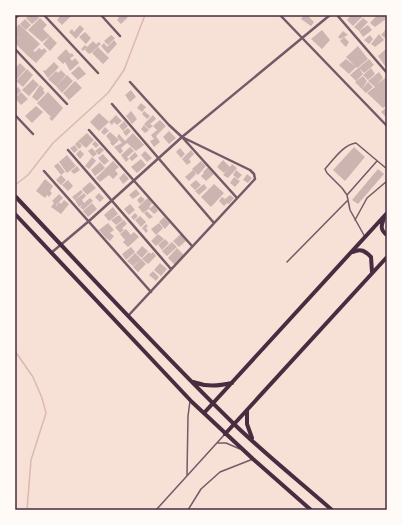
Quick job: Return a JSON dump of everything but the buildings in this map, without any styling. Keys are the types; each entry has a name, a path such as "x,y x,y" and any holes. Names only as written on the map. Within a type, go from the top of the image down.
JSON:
{"main road":[{"path":"16,197 128,316 234,424 332,510"},
{"path":"15,214 190,399 242,450 311,510"},
{"path":"386,214 381,226 382,231 387,236"},
{"path":"204,413 386,214"},
{"path":"351,253 358,250 365,251 371,257 372,273"},
{"path":"225,434 387,257"},
{"path":"192,382 207,386 220,386 232,383"},
{"path":"247,410 247,424 254,442"}],"street":[{"path":"15,18 19,15"},
{"path":"44,15 98,73"},
{"path":"101,15 120,36"},
{"path":"280,15 387,126"},
{"path":"51,253 112,201 182,137 330,15"},
{"path":"337,15 387,73"},
{"path":"15,49 67,104"},
{"path":"130,82 237,198"},
{"path":"112,104 214,223"},
{"path":"15,115 33,134"},
{"path":"89,130 192,246"},
{"path":"128,316 255,179 254,174 250,170 182,137"},
{"path":"68,150 171,270"},
{"path":"44,170 151,292"}],"lane":[{"path":"365,237 355,220 342,188 325,169 350,143 356,143 387,169"},
{"path":"346,195 377,161"},
{"path":"355,220 367,198 387,181"},
{"path":"287,262 348,201"},
{"path":"187,475 188,416 190,399"},
{"path":"156,510 225,434"},
{"path":"217,443 226,442 242,450"},
{"path":"188,510 201,489 220,472 253,460"}],"waterway":[{"path":"15,185 28,175 53,143 108,93 124,70 145,15"},
{"path":"15,351 33,377 42,398 46,413 31,460 27,510"}]}
